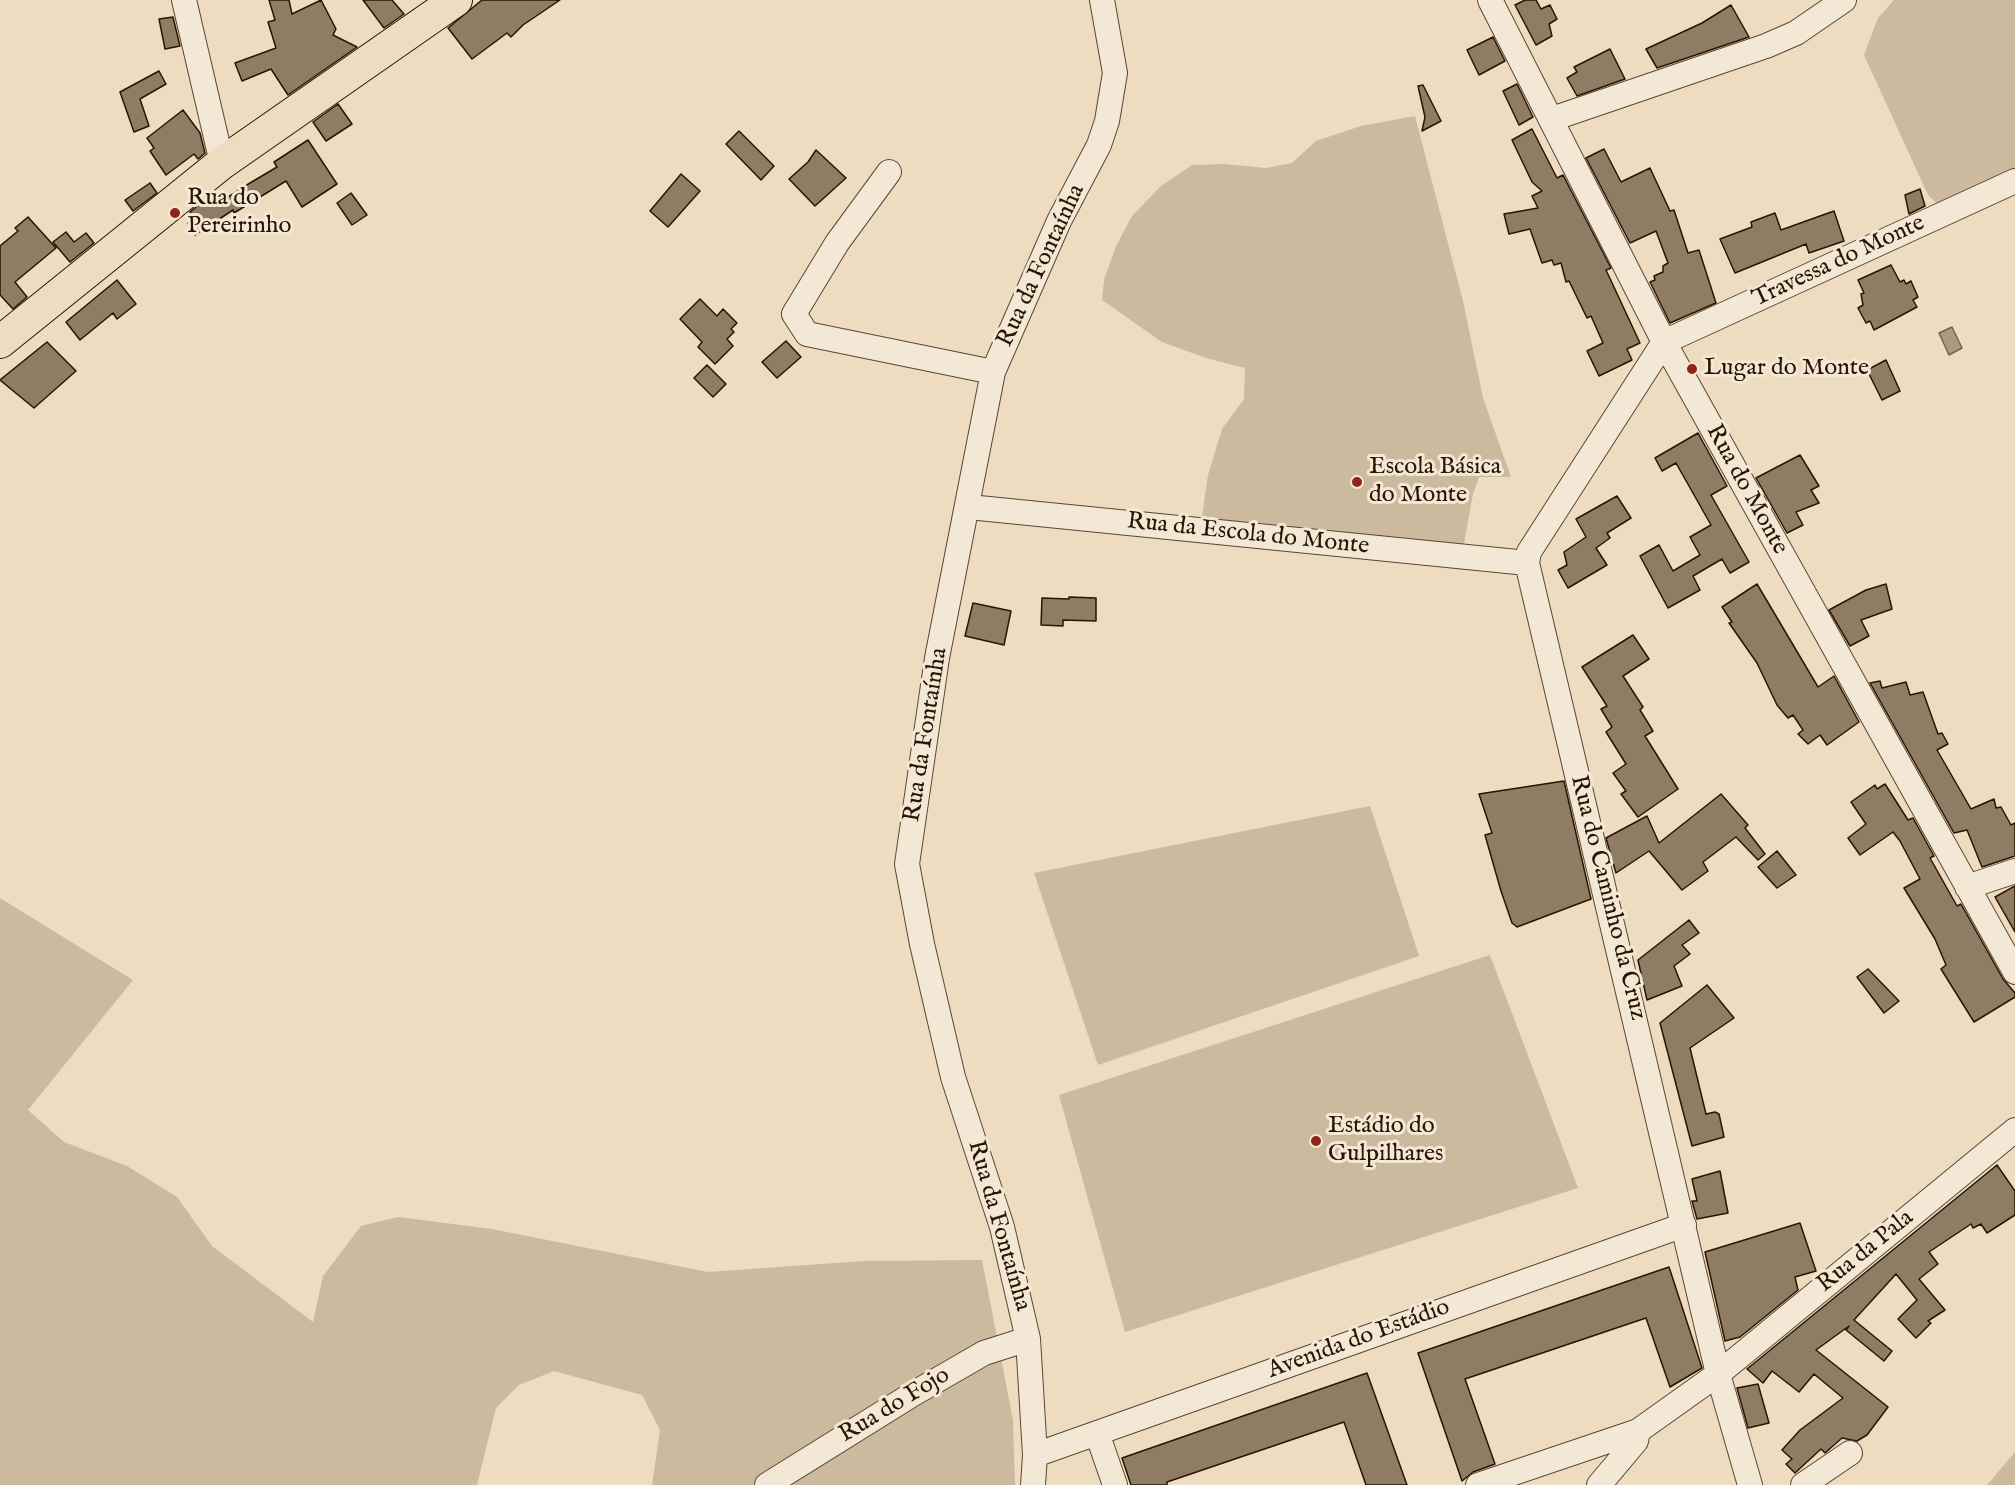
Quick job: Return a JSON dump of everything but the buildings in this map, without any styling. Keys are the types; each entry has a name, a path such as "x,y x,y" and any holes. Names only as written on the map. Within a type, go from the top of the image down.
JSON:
{"main road":[{"path":"0,342 222,164 456,0"}],"street":[{"path":"184,0 222,164"},
{"name":"Rua da Fontaínha","path":"1033,1485 1035,1455 1028,1339 1002,1227 953,1077 922,944 907,864 937,658 969,507 993,372 1059,221 1099,145 1107,121 1114,73 1102,0"},
{"name":"Rua do Monte","path":"1490,0 1664,342 2015,972"},
{"path":"1552,119 1766,46 1796,33 1844,0"},
{"path":"889,172 837,243 794,314 807,334 993,372"},
{"name":"Travessa do Monte","path":"1664,342 2015,182"},
{"path":"1527,563 1531,545 1664,342"},
{"name":"Rua da Escola do Monte","path":"969,507 1527,563"},
{"name":"Rua do Caminho da Cruz","path":"1527,563 1718,1374 1750,1485"},
{"path":"1967,887 2015,871"},
{"name":"Rua da Pala","path":"1638,1431 1718,1374 2015,1130"},
{"name":"Avenida do Estádio","path":"1035,1455 1684,1225"},
{"name":"Rua do Fojo","path":"767,1485 913,1394 984,1353 1028,1339"},
{"path":"1478,1485 1638,1431"},
{"path":"1599,1485 1629,1450 1638,1431"},
{"path":"1097,1433 1115,1485"},
{"path":"1803,1485 1850,1453"}],"shaded area":[{"path":"1894,0 2015,0 2015,193 1948,214 1928,195 1864,55 1878,18"},
{"path":"1415,116 1463,301 1483,398 1511,477 1479,477 1473,494 1463,549 1201,524 1208,475 1222,429 1244,399 1245,368 1206,358 1162,342 1102,300 1104,280 1116,246 1132,216 1161,186 1192,165 1224,164 1266,168 1292,163 1316,141 1361,126"},
{"path":"1952,327 1962,348 1949,355 1939,333"},
{"path":"1370,806 1419,956 1098,1065 1034,873"},
{"path":"0,898 133,980 28,1110 64,1142 127,1166 177,1197 212,1246 313,1322 323,1276 361,1226 398,1217 492,1229 708,1272 863,1261 982,1260 1013,1420 1015,1485 652,1485 660,1430 642,1395 554,1371 519,1385 496,1408 477,1485 0,1485"},
{"name":"Estádio do Gulpilhares","path":"1490,955 1578,1188 1125,1332 1059,1095"},
{"path":"2015,1452 2015,1485 1987,1485"}],"place":[{"name":"Rua do Pereirinho","path":"175,213"},
{"name":"Lugar do Monte","path":"1692,369"},
{"name":"Escola Básica do Monte","path":"1357,482"},
{"name":"Estádio do Gulpilhares","path":"1316,1141"}]}
